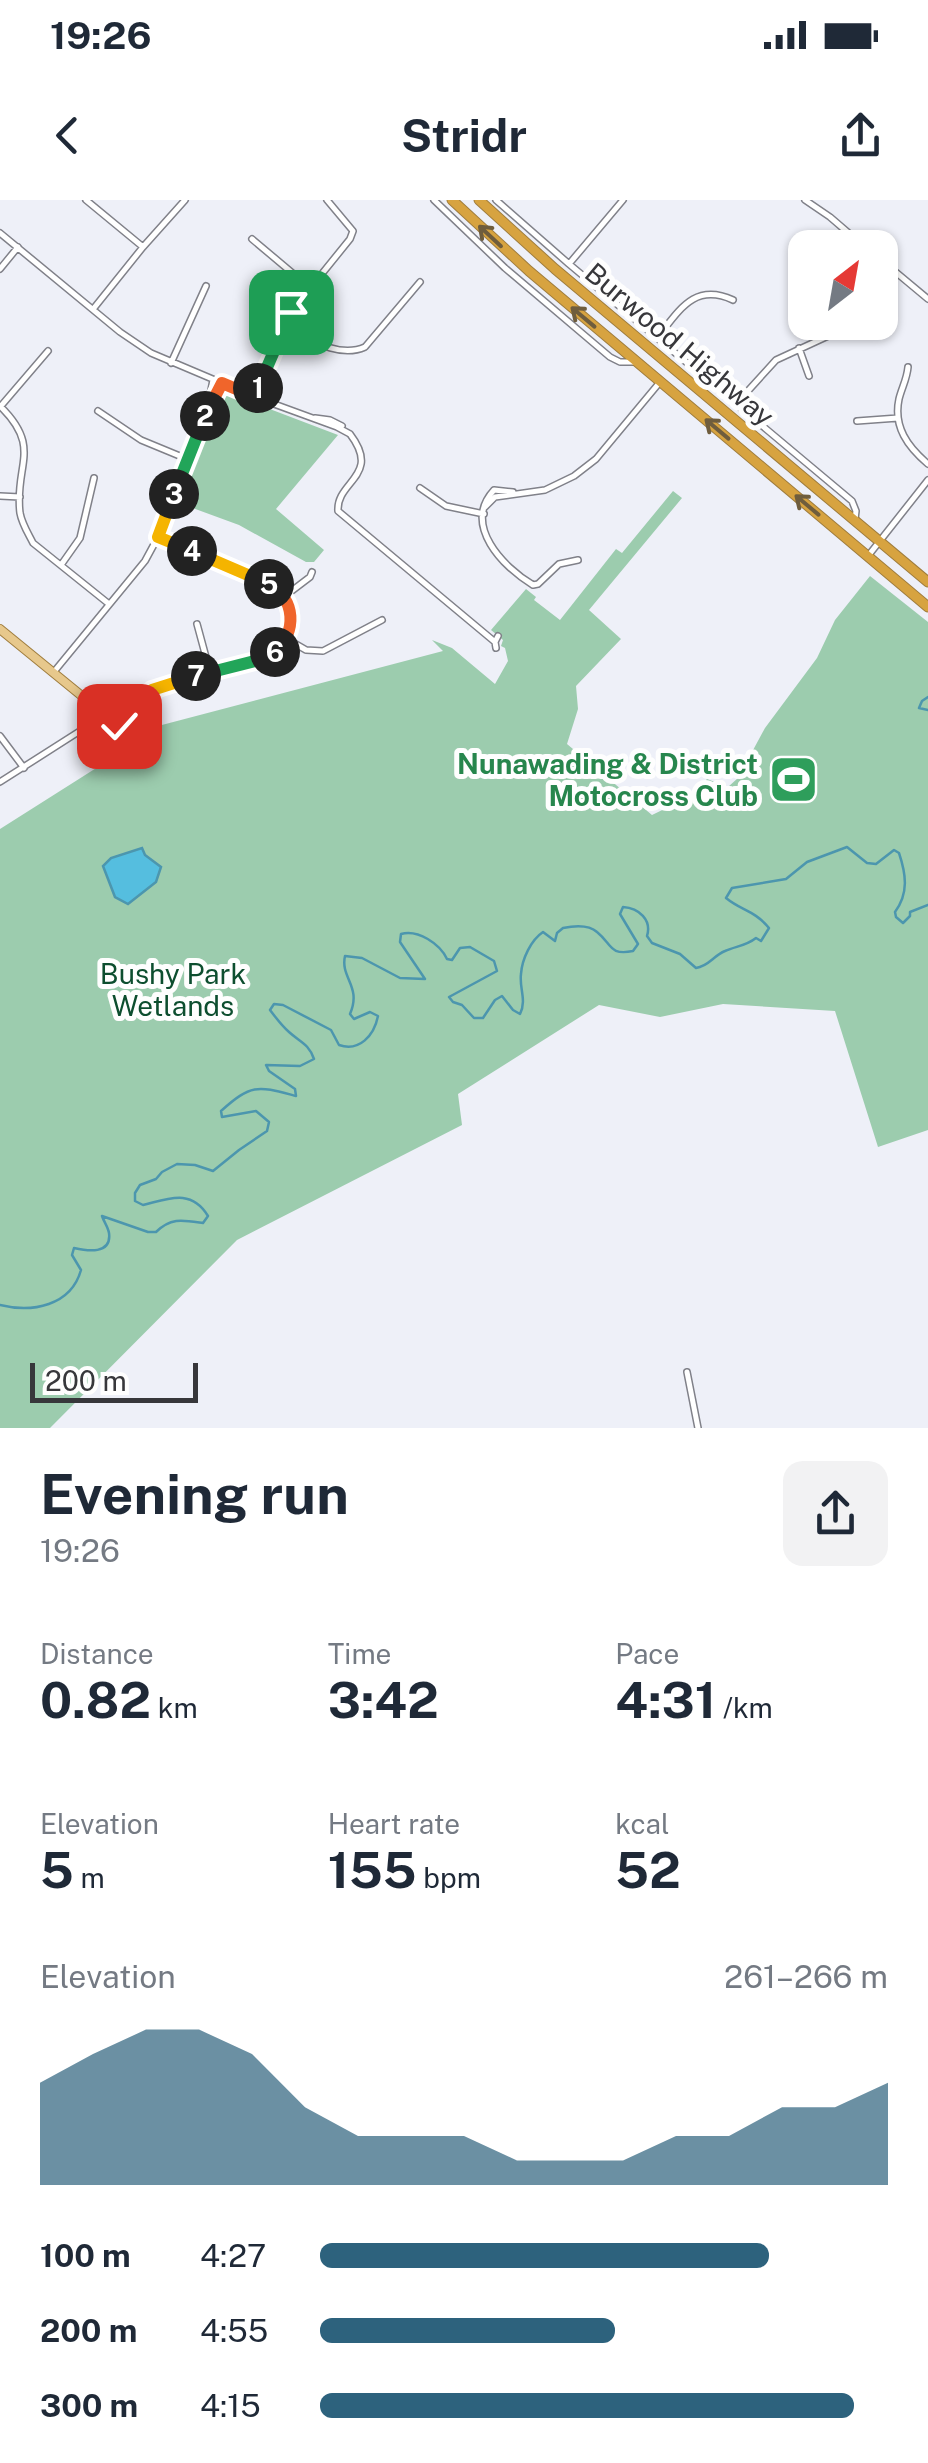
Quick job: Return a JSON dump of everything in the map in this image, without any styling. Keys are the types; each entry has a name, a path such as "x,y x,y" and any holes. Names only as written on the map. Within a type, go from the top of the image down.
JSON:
{"highway":[{"name":"Burwood Highway","path":"452,200 528,271 928,608"},
{"name":"Burwood Highway","path":"479,200 601,308 928,582"}],"main road":[{"path":"0,629 122,729"}],"street":[{"path":"86,200 143,248"},
{"path":"93,309 186,200"},
{"path":"255,397 298,301 353,231 326,200"},
{"name":"Burwood Highway","path":"434,200 610,358 637,362"},
{"name":"Burwood Highway","path":"496,200 852,501 855,519"},
{"path":"568,264 622,200"},
{"path":"806,200 845,230"},
{"path":"0,233 136,344 171,363 255,397 309,418 335,422 350,434 360,450 360,467 356,479 338,501 338,511 496,642"},
{"path":"252,239 309,287"},
{"path":"0,270 18,248"},
{"path":"528,271 532,291"},
{"path":"898,274 928,299"},
{"path":"284,326 342,352 354,352 365,348 420,282"},
{"path":"171,363 206,286"},
{"path":"657,338 685,305 698,296 713,293 732,300"},
{"path":"601,308 609,298"},
{"path":"736,404 783,355 818,340"},
{"path":"799,348 809,376"},
{"path":"48,350 0,406 14,420 24,444 20,516 34,542 108,604"},
{"path":"908,366 898,418 908,444 928,464"},
{"path":"206,413 213,380"},
{"path":"578,560 570,566 554,567 538,584 529,584 491,548 484,528 489,495 494,490 521,494 545,490 588,466 660,382"},
{"path":"53,672 144,560 158,537 206,413 222,383"},
{"path":"98,412 141,440 187,459"},
{"path":"857,421 898,418"},
{"path":"61,565 80,538 94,478"},
{"path":"868,556 928,480"},
{"path":"420,488 446,506 484,510"},
{"path":"0,496 20,497"},
{"path":"122,729 152,690 267,658 286,639 291,623 285,596 273,586 158,537"},
{"path":"285,596 312,572"},
{"path":"286,639 306,650 324,650 382,620"},
{"path":"197,624 210,672"},
{"path":"0,782 89,726 102,712"},
{"path":"0,736 24,768"},
{"path":"687,1372 698,1428"}],"green space":[{"path":"228,393 338,435 276,509 324,550 314,562 306,562 239,525 179,503 195,454 221,396"},
{"name":"Bushy Park Wetlands","path":"673,491 682,498 589,610 621,639 576,686 578,709 567,744 652,815 691,796 707,779 728,787 738,778 765,728 817,658 835,620 870,576 928,622 928,1130 878,1147 835,1011 723,1004 660,1017 599,1005 458,1094 462,1125 237,1240 50,1428 0,1428 0,829 131,746 139,731 443,651 432,640 452,648 495,684 508,661 501,646 503,640 491,630 526,589 560,620 616,549 622,553"}],"water":[{"path":"142,848 161,867 156,882 128,904 115,897 103,866 111,858"}],"waterway":[{"path":"928,697 919,708 928,710"},
{"path":"0,1305 37,1307 69,1292 81,1270 72,1255 74,1248 98,1250 107,1245 108,1231 102,1216 148,1232 178,1221 203,1223 208,1216 194,1202 170,1198 143,1205 135,1201 135,1193 140,1185 177,1164 213,1171 267,1131 269,1122 256,1111 222,1117 221,1111 240,1095 264,1089 296,1096 295,1089 266,1065 300,1066 314,1059 270,1010 274,1004 331,1030 339,1045 353,1046 369,1036 378,1016 370,1012 354,1019 350,1014 354,996 345,970 345,956 362,958 400,978 425,979 400,942 401,934 428,939 452,960 460,948 470,947 494,961 497,971 449,997 474,1018 483,1018 502,996 520,1014 523,962 543,932 555,941 563,928 585,927 597,932 615,950 633,951 638,944 620,914 623,907 629,908 646,920 647,936 652,943 700,967 725,951 756,938 761,941 769,928 726,898 732,888 786,879 807,862 847,847 867,863 876,864 894,850 899,853 905,883 895,912 903,923 910,912 928,905"}],"place":[{"name":"Nunawading & District Motocross Club","path":"793,779"}],"route":[{"path":"119,726 152,690 267,658 286,639 291,623 280,590 158,537 206,413 222,383 255,397 291,312"}]}
